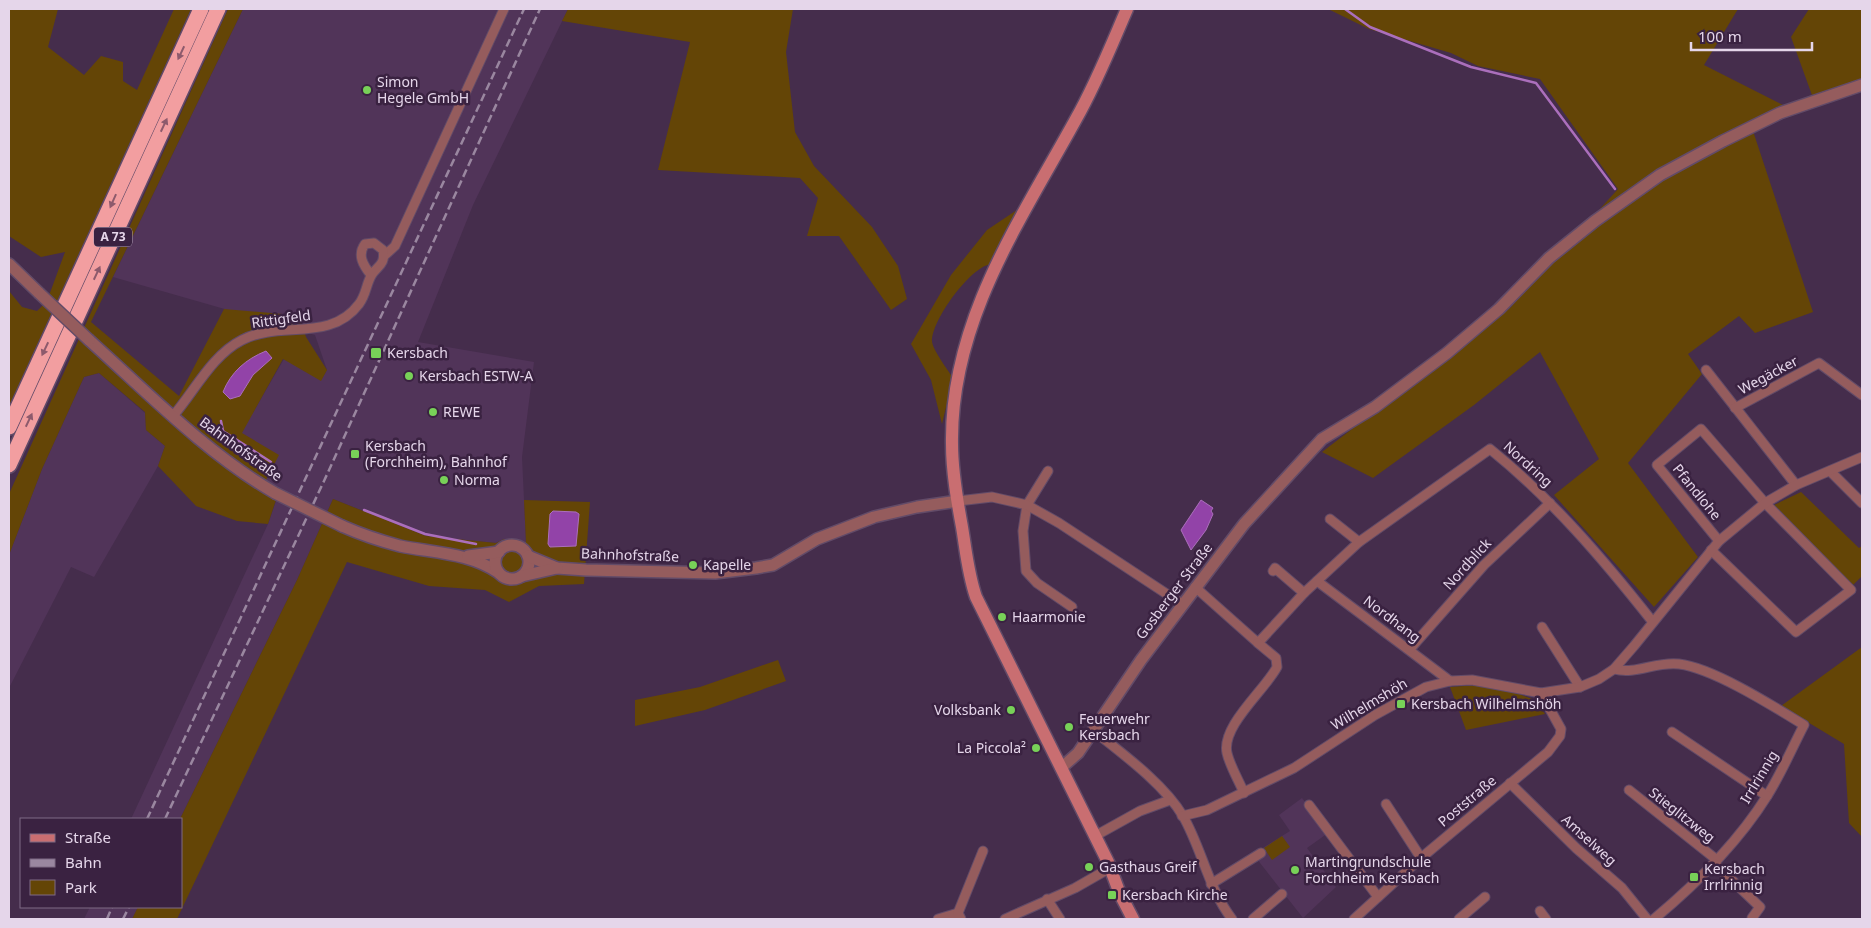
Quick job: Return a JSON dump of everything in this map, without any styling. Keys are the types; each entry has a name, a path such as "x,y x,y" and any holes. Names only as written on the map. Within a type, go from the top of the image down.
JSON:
{"highway":[{"name":"A 73","path":"9,427 201,9"},
{"name":"A 73","path":"9,465 218,9"}],"main road":[{"path":"1127,9 1076,118 1005,244 971,327 959,378 952,443 958,506 968,566 976,597 1095,836 1133,919"}],"street":[{"name":"Rittigfeld","path":"173,416 230,348 242,340 257,334 319,328 340,321 349,315 359,304 365,295 371,275 377,270 384,256 395,246 504,9"},
{"name":"Gosberger Straße","path":"1061,768 1078,753 1141,660 1244,524 1322,439 1376,407 1447,353 1499,309 1549,258 1595,221 1660,175 1780,113 1862,85"},
{"path":"371,275 361,259 363,248 366,244 374,243 383,250 384,256"},
{"name":"Bahnhofstraße","path":"9,264 39,294 173,416 234,466 275,493 342,526 399,545 464,557"},
{"name":"Wegäcker","path":"1735,408 1819,363 1862,395"},
{"path":"1706,370 1796,485"},
{"name":"Pfandlohe","path":"1719,541 1657,464 1703,429 1765,503"},
{"name":"Nordring","path":"1258,643 1304,593 1359,542 1490,449 1516,470 1580,533 1652,622"},
{"name":"Pfandlohe","path":"1614,669 1719,541 1765,503 1796,485 1862,457"},
{"path":"1048,471 1027,505 1023,531 1026,571 1037,583 1072,606"},
{"path":"1830,471 1862,502"},
{"path":"958,506 992,497 1027,505 1059,523 1182,604"},
{"name":"Nordblick","path":"1410,650 1491,558 1550,503"},
{"path":"1711,550 1796,632 1851,590 1765,503"},
{"name":"Bahnhofstraße","path":"557,568 715,573 756,568 773,565 817,539 874,517 917,507 958,506"},
{"path":"1330,519 1359,542"},
{"path":"464,557 499,552 506,547 514,546 522,549 528,556 557,568"},
{"path":"499,552 495,562 500,573"},
{"path":"522,576 528,567 528,556"},
{"path":"464,557 488,565 508,578 557,568"},
{"path":"1273,571 1275,568 1304,593"},
{"name":"Nordhang","path":"1317,581 1450,681"},
{"path":"1195,588 1276,658 1277,667 1236,723 1227,740 1227,753 1244,793"},
{"path":"1542,627 1580,687"},
{"name":"Irrlrinnig","path":"1614,669 1627,672 1670,664 1697,668 1804,725 1767,796 1716,862 1685,893 1654,919"},
{"name":"Wilhelmshöh","path":"1182,816 1207,810 1294,768 1396,702 1426,687 1450,681 1472,680 1541,692 1580,687 1599,679 1614,669"},
{"name":"Poststraße","path":"1354,919 1421,858 1548,752 1560,736 1560,724 1541,692"},
{"path":"1094,731 1123,754 1170,800 1182,816 1211,884 1232,919"},
{"path":"1672,732 1767,796"},
{"name":"Amselweg","path":"1510,783 1576,848 1622,888 1647,919"},
{"name":"Stieglitzweg","path":"1629,790 1716,862"},
{"path":"1095,836 1140,811 1170,800"},
{"path":"1386,804 1421,858"},
{"path":"1308,805 1378,897"},
{"path":"938,919 959,916 983,851"},
{"path":"1211,884 1261,853"},
{"path":"1716,862 1760,907 1752,918"},
{"path":"1005,919 1075,888 1110,868"},
{"path":"1254,919 1282,894"},
{"path":"1459,919 1485,897"},
{"path":"1047,899 1060,919"},
{"path":"1540,911 1546,919"}],"shaded area":[{"path":"243,9 568,9 473,205 418,342 534,362 522,457 526,542 504,539 496,543 426,536 333,499 297,580 180,818 131,818 268,524 276,501 264,484 241,433 284,359 321,380 327,370 315,335 113,277"},
{"path":"266,351 272,358 253,375 240,396 230,399 223,392 230,378 246,362"},
{"path":"99,373 145,413 146,430 165,446 158,466 94,577 71,567 9,688 9,555 42,469 84,377"},
{"path":"1201,500 1213,508 1211,511 1213,514 1206,530 1191,550 1181,530"},
{"path":"553,511 576,512 579,514 576,546 550,547 548,544 550,514"},
{"name":"Martingrundschule Forchheim Kersbach","path":"1302,798 1328,833 1307,848 1336,887 1303,918 1253,854 1290,831 1279,815"},
{"path":"90,908 138,908 132,919 84,919"}],"green space":[{"path":"9,9 58,9 48,47 84,75 101,56 123,62 123,81 137,90 174,9 191,9 9,406 9,291 22,307 37,311 47,301 65,252 41,257 9,236"},
{"path":"228,9 243,9 91,322 179,396 224,309 294,315 300,318 306,337 327,370 321,381 283,359 242,433 279,455 264,484 276,500 268,524 237,521 196,506 158,466 165,446 146,430 145,412 99,373 84,377 42,469 9,555 9,494"},
{"path":"568,9 793,9 786,52 795,132 814,166 872,227 898,266 907,299 891,310 839,236 807,236 818,198 800,178 658,170 690,42 562,21"},
{"path":"1328,9 1738,9 1704,65 1791,109 1752,128 1813,312 1755,333 1739,316 1688,354 1702,374 1628,463 1698,557 1654,607 1554,495 1599,459 1540,352 1474,405 1373,478 1322,452 1510,308 1618,189 1540,79 1478,66 1451,53 1369,29"},
{"path":"1809,9 1862,9 1862,84 1813,98 1791,37"},
{"path":"1020,208 991,264 982,267 963,284 945,308 934,332 933,345 953,378 942,424 931,380 911,344 951,275 987,230"},
{"path":"1801,492 1859,548 1862,546 1862,576 1853,585 1772,506"},
{"path":"333,499 426,536 496,543 504,539 526,542 524,500 590,502 584,584 539,586 509,602 485,590 429,586 347,562 177,919 132,919 138,908 182,908 182,818 180,818 297,580"},
{"path":"1862,647 1862,837 1849,823 1844,744 1781,706"},
{"path":"778,660 786,681 705,710 635,726 635,700 700,687"},
{"path":"1478,685 1511,691 1535,700 1545,714 1466,730 1450,687"},
{"path":"1282,836 1290,847 1272,860 1264,848"}],"waterway":[{"path":"1345,9 1370,27 1471,67 1536,83 1615,189"},
{"path":"221,421 223,431 271,462"},
{"path":"364,510 425,534 476,544"}],"railway":[{"path":"147,818 524,9"},
{"path":"165,818 324,481 540,9"},
{"path":"107,919 112,908"},
{"path":"123,919 128,908"}],"place":[{"name":"Simon Hegele GmbH","path":"367,90"},
{"name":"Kersbach","path":"376,353"},
{"name":"Kersbach ESTW-A","path":"409,376"},
{"name":"REWE","path":"433,412"},
{"name":"Kersbach (Forchheim), Bahnhof","path":"355,454"},
{"name":"Norma","path":"444,480"},
{"name":"Kapelle","path":"693,565"},
{"name":"Haarmonie","path":"1002,617"},
{"name":"Kersbach Wilhelmshöh","path":"1401,704"},
{"name":"Volksbank","path":"1011,710"},
{"name":"Feuerwehr Kersbach","path":"1069,727"},
{"name":"La Piccola²","path":"1036,748"},
{"name":"Gasthaus Greif","path":"1089,867"},
{"name":"Martingrundschule Forchheim Kersbach","path":"1295,870"},
{"name":"Kersbach Irrlrinnig","path":"1694,877"},
{"name":"Kersbach Kirche","path":"1112,895"}]}
